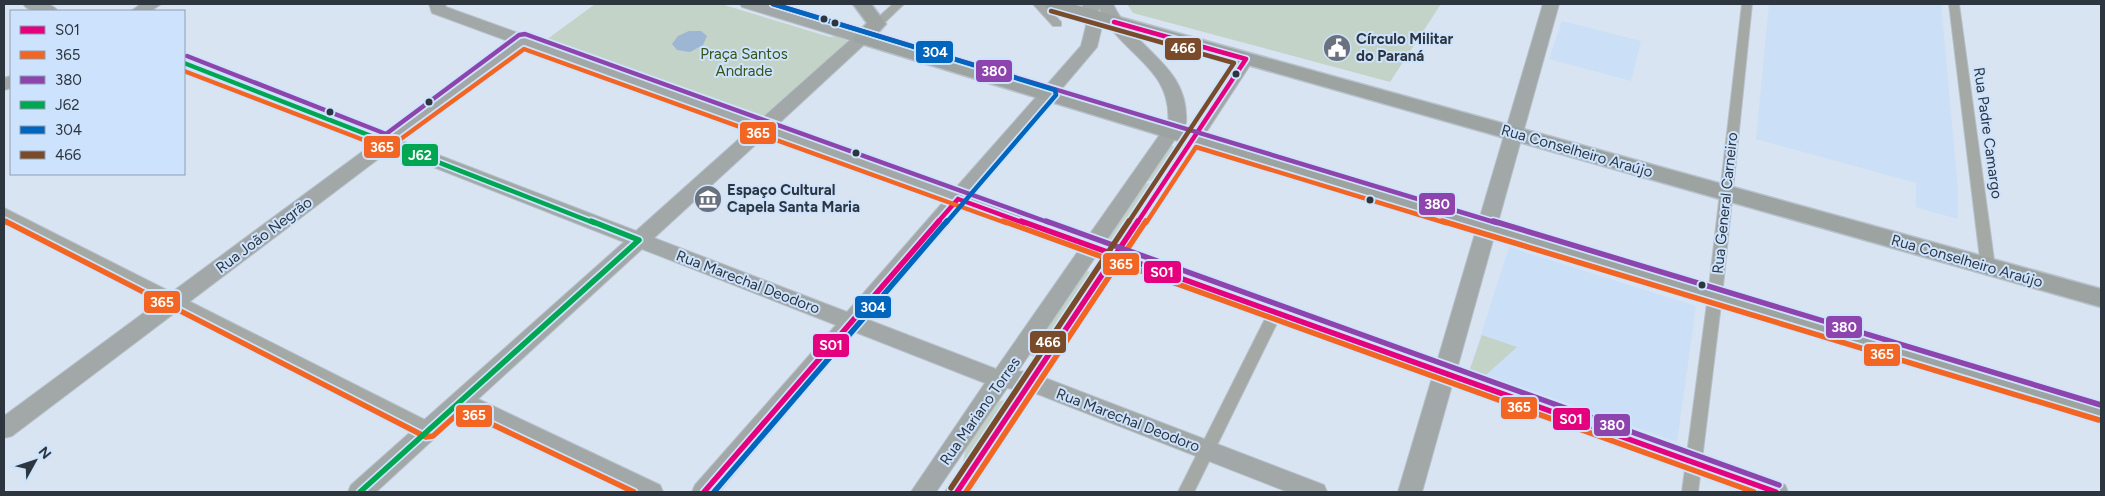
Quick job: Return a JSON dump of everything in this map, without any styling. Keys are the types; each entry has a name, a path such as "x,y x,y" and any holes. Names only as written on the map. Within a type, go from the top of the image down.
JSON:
{"main road":[{"path":"31,4 47,10"},
{"path":"141,10 153,4"},
{"path":"748,4 1049,94 1175,124 1193,138 2101,413"},
{"path":"360,492 877,24 862,4"},
{"name":"Rua Conselheiro Araújo","path":"1053,4 1091,9 1126,27 2101,298"},
{"path":"1106,4 1166,78 1175,95 1175,124"},
{"path":"1410,492 1551,4"},
{"path":"437,7 523,41 958,199 1776,492"},
{"path":"1089,47 1094,26 1091,9"},
{"path":"704,492 1089,47 1104,37 1126,27"},
{"name":"Rua João Negrão","path":"4,428 523,41"},
{"name":"Rua Mariano Torres","path":"957,492 1246,59"},
{"name":"Rua Marechal Deodoro","path":"185,63 1000,380 1031,382 1315,492"},
{"path":"1175,124 1215,105"},
{"name":"Rua Mariano Torres","path":"924,492 1175,124"},
{"path":"1136,183 1167,176"},
{"path":"461,401 650,492"},
{"path":"952,492 967,429"}],"street":[{"path":"877,24 899,4"},
{"path":"1038,4 1057,24"},
{"name":"Rua Padre Camargo","path":"1954,4 1980,192 1988,267"},
{"name":"Rua General Carneiro","path":"1690,492 1715,296 1745,5"},
{"path":"4,213 429,430"},
{"path":"1186,492 1274,312"}],"shaded area":[{"path":"1769,4 1941,4 1958,190 1958,219 1916,207 1916,183 1756,139"},
{"path":"1562,21 1641,41 1631,81 1549,59"},
{"path":"689,31 701,31 707,36 703,45 690,52 677,50 672,44 678,36"},
{"path":"1509,247 1696,306 1677,442 1470,369"}],"green space":[{"name":"Praça Santos Andrade","path":"595,4 721,4 848,41 762,117 755,118 542,43"},
{"name":"Círculo Militar do Paraná","path":"1127,4 1441,4 1390,82 1133,13"},
{"path":"1170,145 1186,150 1169,176 1144,182"},
{"path":"1166,179 1123,247 1103,239 1141,185"},
{"path":"1083,269 1101,277 1042,361 1023,352"},
{"path":"1482,335 1517,347 1486,375 1470,369"},
{"path":"1014,399 958,484 970,431 991,402"}],"transit line":[{"name":"380","path":"773,4 2101,405"},
{"name":"304","path":"714,492 1056,95 1055,90 1051,87 773,4"},
{"name":"466","path":"951,488 1234,63 1051,11"},
{"name":"S01","path":"1114,22 1246,59"},
{"name":"380","path":"187,56 386,134 519,35 525,34 1779,485"},
{"name":"365","path":"185,71 387,149 524,49 1754,492"},
{"name":"S01","path":"957,492 1246,59"},
{"name":"J62","path":"185,63 639,240 360,492"},
{"name":"365","path":"966,492 1196,147 2099,420"},
{"name":"S01","path":"958,199 1776,492"},
{"name":"S01","path":"704,492 958,199"},
{"name":"365","path":"4,221 426,437 433,436 462,410 634,492"}],"place":[{"name":"Círculo Militar do Paraná","path":"1337,48"},
{"name":"Espaço Cultural Capela Santa Maria","path":"708,199"}]}
